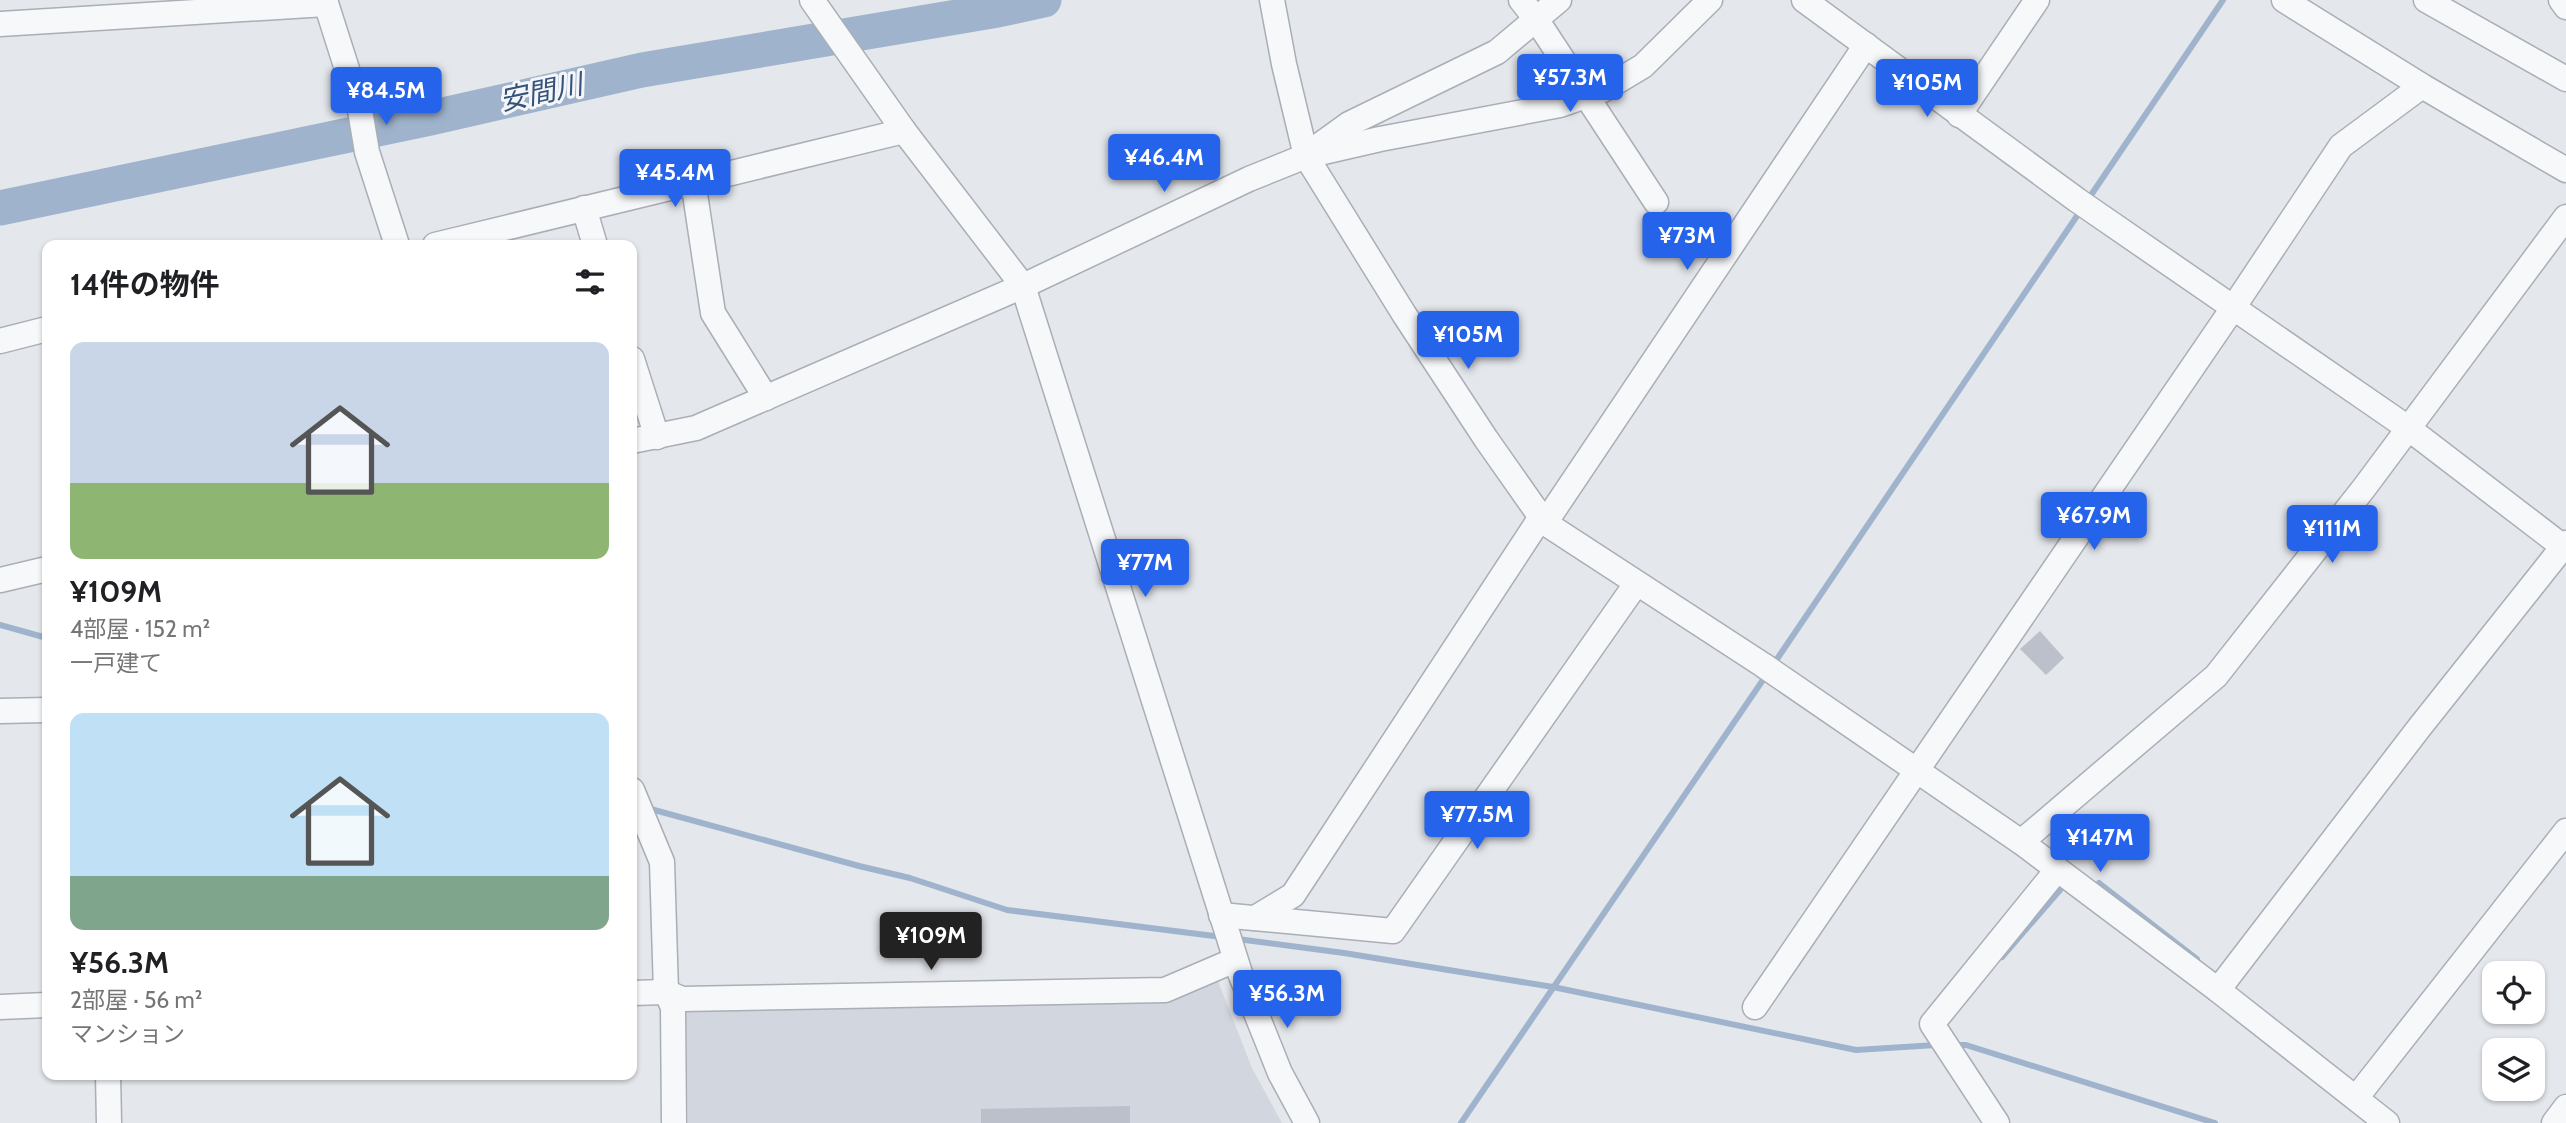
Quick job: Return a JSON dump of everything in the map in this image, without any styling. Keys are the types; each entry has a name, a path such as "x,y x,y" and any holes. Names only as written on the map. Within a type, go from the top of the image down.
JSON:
{"street":[{"path":"1272,0 1306,156 1411,325 1543,520 1917,769 2021,842 2218,990 2387,1123"},
{"path":"1306,156 1349,124 1497,52 1529,10 1559,0"},
{"path":"637,440 696,428 1023,286 1249,179 1306,156 1560,105 1603,90 1643,66 1710,0"},
{"path":"1804,0 2083,204 2408,428 2565,547 2419,727 2218,990"},
{"path":"1959,115 2037,0"},
{"path":"2284,0 2422,86 2566,170"},
{"path":"2426,0 2566,79"},
{"path":"2561,0 2566,7"},
{"path":"0,24 326,2 360,110 367,152 395,240"},
{"path":"822,4 849,54 904,131 1023,286 1234,956 1280,1073 1307,1123"},
{"path":"1529,10 1656,202"},
{"path":"1255,918 1293,895 1543,520 1866,45"},
{"path":"1755,1007 2341,146 2422,86"},
{"path":"455,240 904,131"},
{"path":"693,181 713,313 766,398"},
{"path":"584,208 594,240"},
{"path":"2021,842 2216,676 2364,488 2566,217"},
{"path":"0,341 42,330"},
{"path":"637,375 657,437"},
{"path":"0,580 42,570"},
{"path":"1222,920 1255,918 1393,931 1636,584"},
{"path":"0,711 42,710"},
{"path":"637,802 662,862 666,992 673,1007 674,1123"},
{"path":"2356,1098 2566,831"},
{"path":"1997,1123 1932,1024 2057,870"},
{"path":"637,993 666,992 682,999 1165,990 1234,956"},
{"path":"0,1007 42,1005"},
{"path":"108,1080 109,1123"},
{"path":"2554,1123 2566,1107"}],"shaded area":[{"path":"1216,976 1252,1068 1282,1123 688,1123 686,1010"}],"building":[{"path":"2040,631 2064,658 2046,675 2020,649"},
{"path":"1130,1106 1130,1123 981,1123 981,1109"}],"waterway":[{"name":"安間川","path":"0,208 430,118 642,70 1044,0"},
{"path":"2087,201 2223,0"},
{"path":"1773,665 2081,210"},
{"path":"0,625 42,637"},
{"path":"1461,1123 1767,674"},
{"path":"647,808 910,878 1007,910 1222,937"},
{"path":"2099,883 2197,959"},
{"path":"2002,957 2060,890"},
{"path":"1237,939 1344,953 1553,987 1856,1050 1936,1045"},
{"path":"1954,1045 1966,1045 2215,1123"}]}
